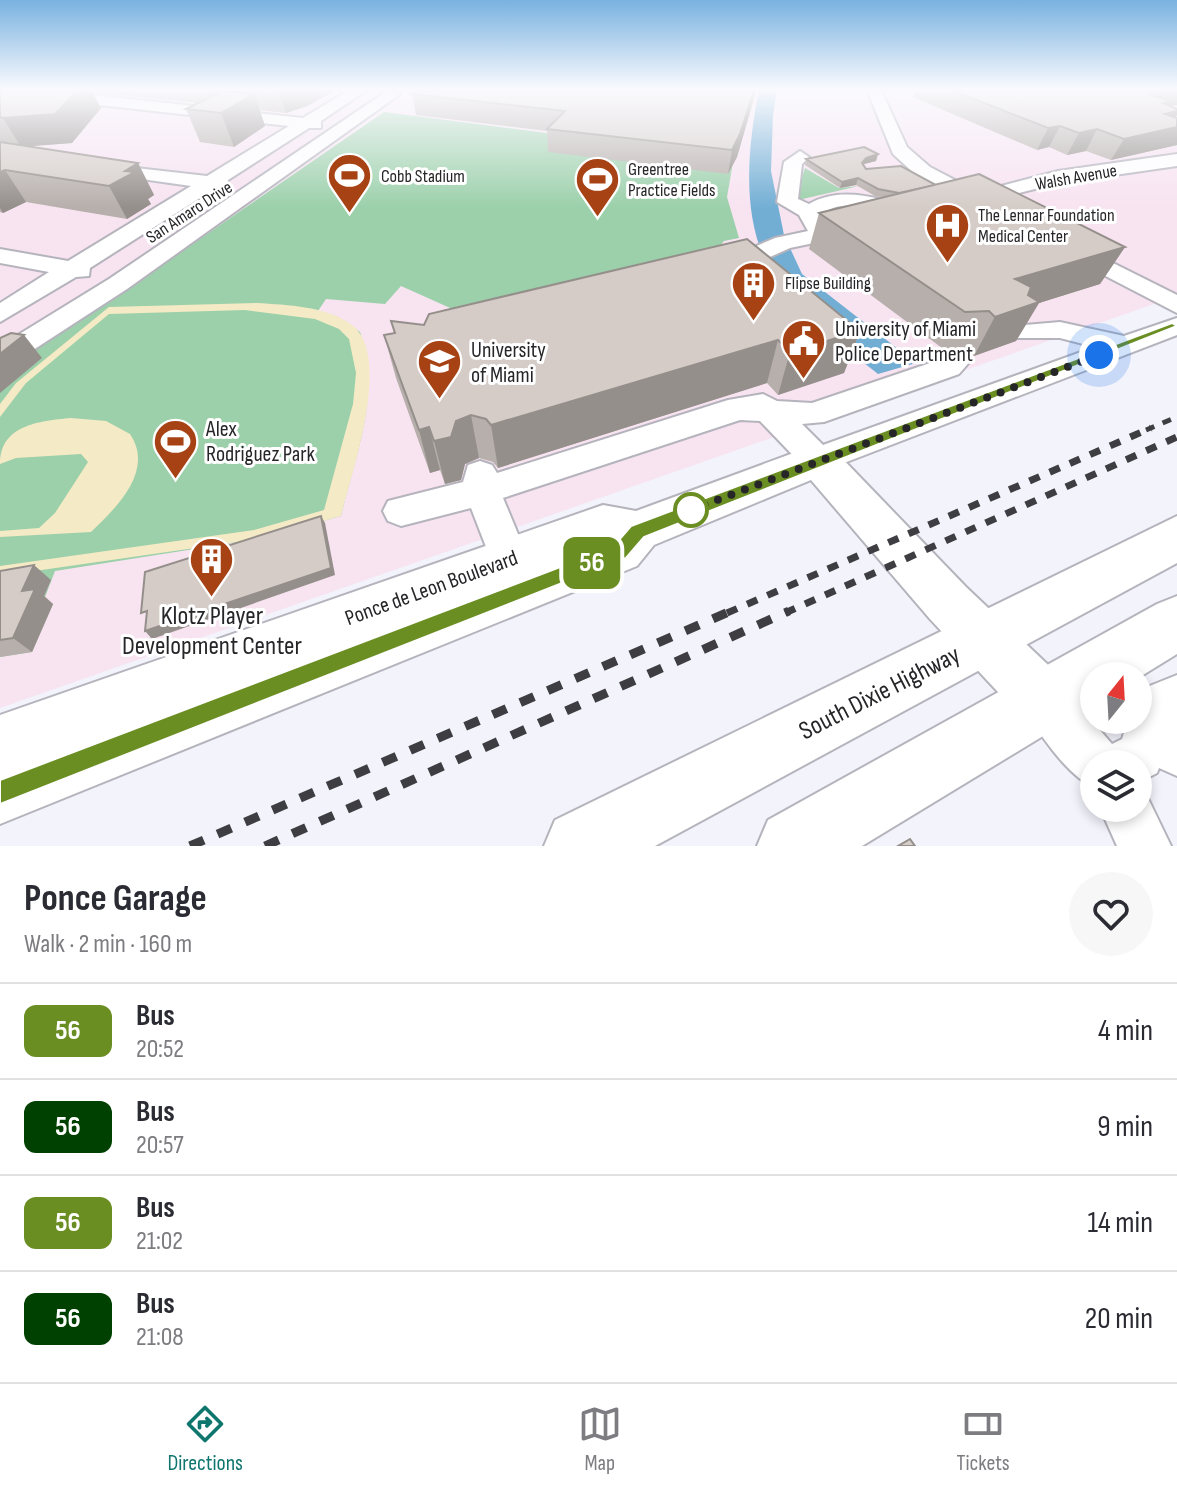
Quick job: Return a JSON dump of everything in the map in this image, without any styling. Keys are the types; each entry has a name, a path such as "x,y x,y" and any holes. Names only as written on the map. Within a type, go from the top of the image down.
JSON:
{"highway":[{"name":"South Dixie Highway","path":"581,846 1177,538"},
{"path":"794,846 1177,623"}],"main road":[{"name":"Ponce de Leon Boulevard","path":"0,745 603,524 637,531 818,460"},
{"path":"818,460 1045,701"},
{"path":"0,792 620,552 637,531"}],"street":[{"name":"San Amaro Drive","path":"5,337 83,271 221,184 317,129"},
{"path":"5,337 118,284 319,129"},
{"path":"896,129 895,146 923,171 996,203"},
{"path":"800,157 793,162 787,202 811,227"},
{"name":"Walsh Avenue","path":"811,227 847,230 885,213 996,203 1076,174 1177,160"},
{"path":"884,167 915,161"},
{"path":"75,164 221,184"},
{"path":"1136,168 1177,178"},
{"path":"700,275 751,258 811,227 850,200 885,213"},
{"path":"1177,289 1058,235 1177,305"},
{"path":"0,256 83,271"},
{"name":"Ponce de Leon Boulevard","path":"818,460 1177,326"},
{"path":"1022,332 1060,330 1125,345"},
{"path":"401,511 477,481 728,411 750,401 813,414 949,367 967,357 977,364 996,393"},
{"path":"750,401 818,460"},
{"path":"477,481 509,558"},
{"path":"1045,701 1085,750"},
{"path":"1145,750 1168,723"},
{"path":"1133,822 1144,846"}],"shaded area":[{"name":"University of Miami","path":"0,129 1177,129 1177,296 0,708"}],"green space":[{"path":"359,129 520,129 734,157 727,197 739,238 724,241 704,265 468,316 401,286 385,304 326,299 318,311 338,317 360,332 368,378 364,424 341,516 264,538 55,571 42,605 53,604 32,652 0,657 0,370 101,307"},
{"path":"805,168 839,188 859,186 794,201"}],"sand":[{"path":"257,303 331,314 352,325 364,340 369,362 366,416 341,516 264,538 0,576 0,566 254,530 324,510 353,404 356,373 349,339 339,329 315,319 245,310 109,314 26,383 0,417 0,404 16,383 109,307"},
{"path":"71,418 106,421 130,434 137,448 138,462 129,488 91,532 0,537 0,531 39,528 55,513 88,462 81,454 16,458 0,464 7,441 14,433 34,424"}],"water":[{"path":"752,129 772,129 771,171 784,235 802,274 916,363 878,374 825,330 778,282 765,261 752,214 749,189"}],"building":[{"path":"551,129 741,129 732,150"},
{"path":"1069,129 1095,129 1079,133"},
{"path":"1098,129 1166,129 1124,139"},
{"path":"0,142 138,163 125,171 135,172 109,186 5,170 0,172"},
{"path":"864,147 878,154 862,163 866,169 901,166 936,185 899,193 878,189 858,178 842,182 806,159"},
{"path":"979,174 1125,247 1015,279 1031,287 1028,295 1039,302 995,317 989,311 965,312 819,213"},
{"path":"747,239 860,331 790,352 778,340 491,425 486,419 471,415 456,421 451,437 434,441 429,427 419,430 384,335 395,333 391,321 424,325 429,314"},
{"path":"11,333 24,335 0,354 0,338"},
{"name":"Klotz Player Development Center","path":"321,516 331,568 145,631 147,611 141,613 145,572"},
{"path":"34,565 22,591 35,589 13,638 0,640 0,571"},
{"path":"910,839 915,846 898,846"}],"railway":[{"path":"1146,430 1177,417"},
{"path":"727,613 1151,428"},
{"path":"785,613 1177,437"},
{"path":"190,846 731,611"},
{"path":"265,846 789,611"}],"bus line":[{"name":"56","path":"0,792 620,552 637,531 1177,326"}],"place":[{"name":"Cobb Stadium","path":"350,215"},
{"name":"Greentree Practice Fields","path":"597,218"},
{"name":"The Lennar Foundation Medical Center","path":"947,264"},
{"name":"Flipse Building","path":"754,322"},
{"name":"University of Miami Police Department","path":"804,380"},
{"name":"University of Miami","path":"440,401"},
{"name":"Alex Rodriguez Park","path":"175,480"},
{"name":"Klotz Player Development Center","path":"212,599"}],"route":[{"path":"691,510 1099,355"}]}
